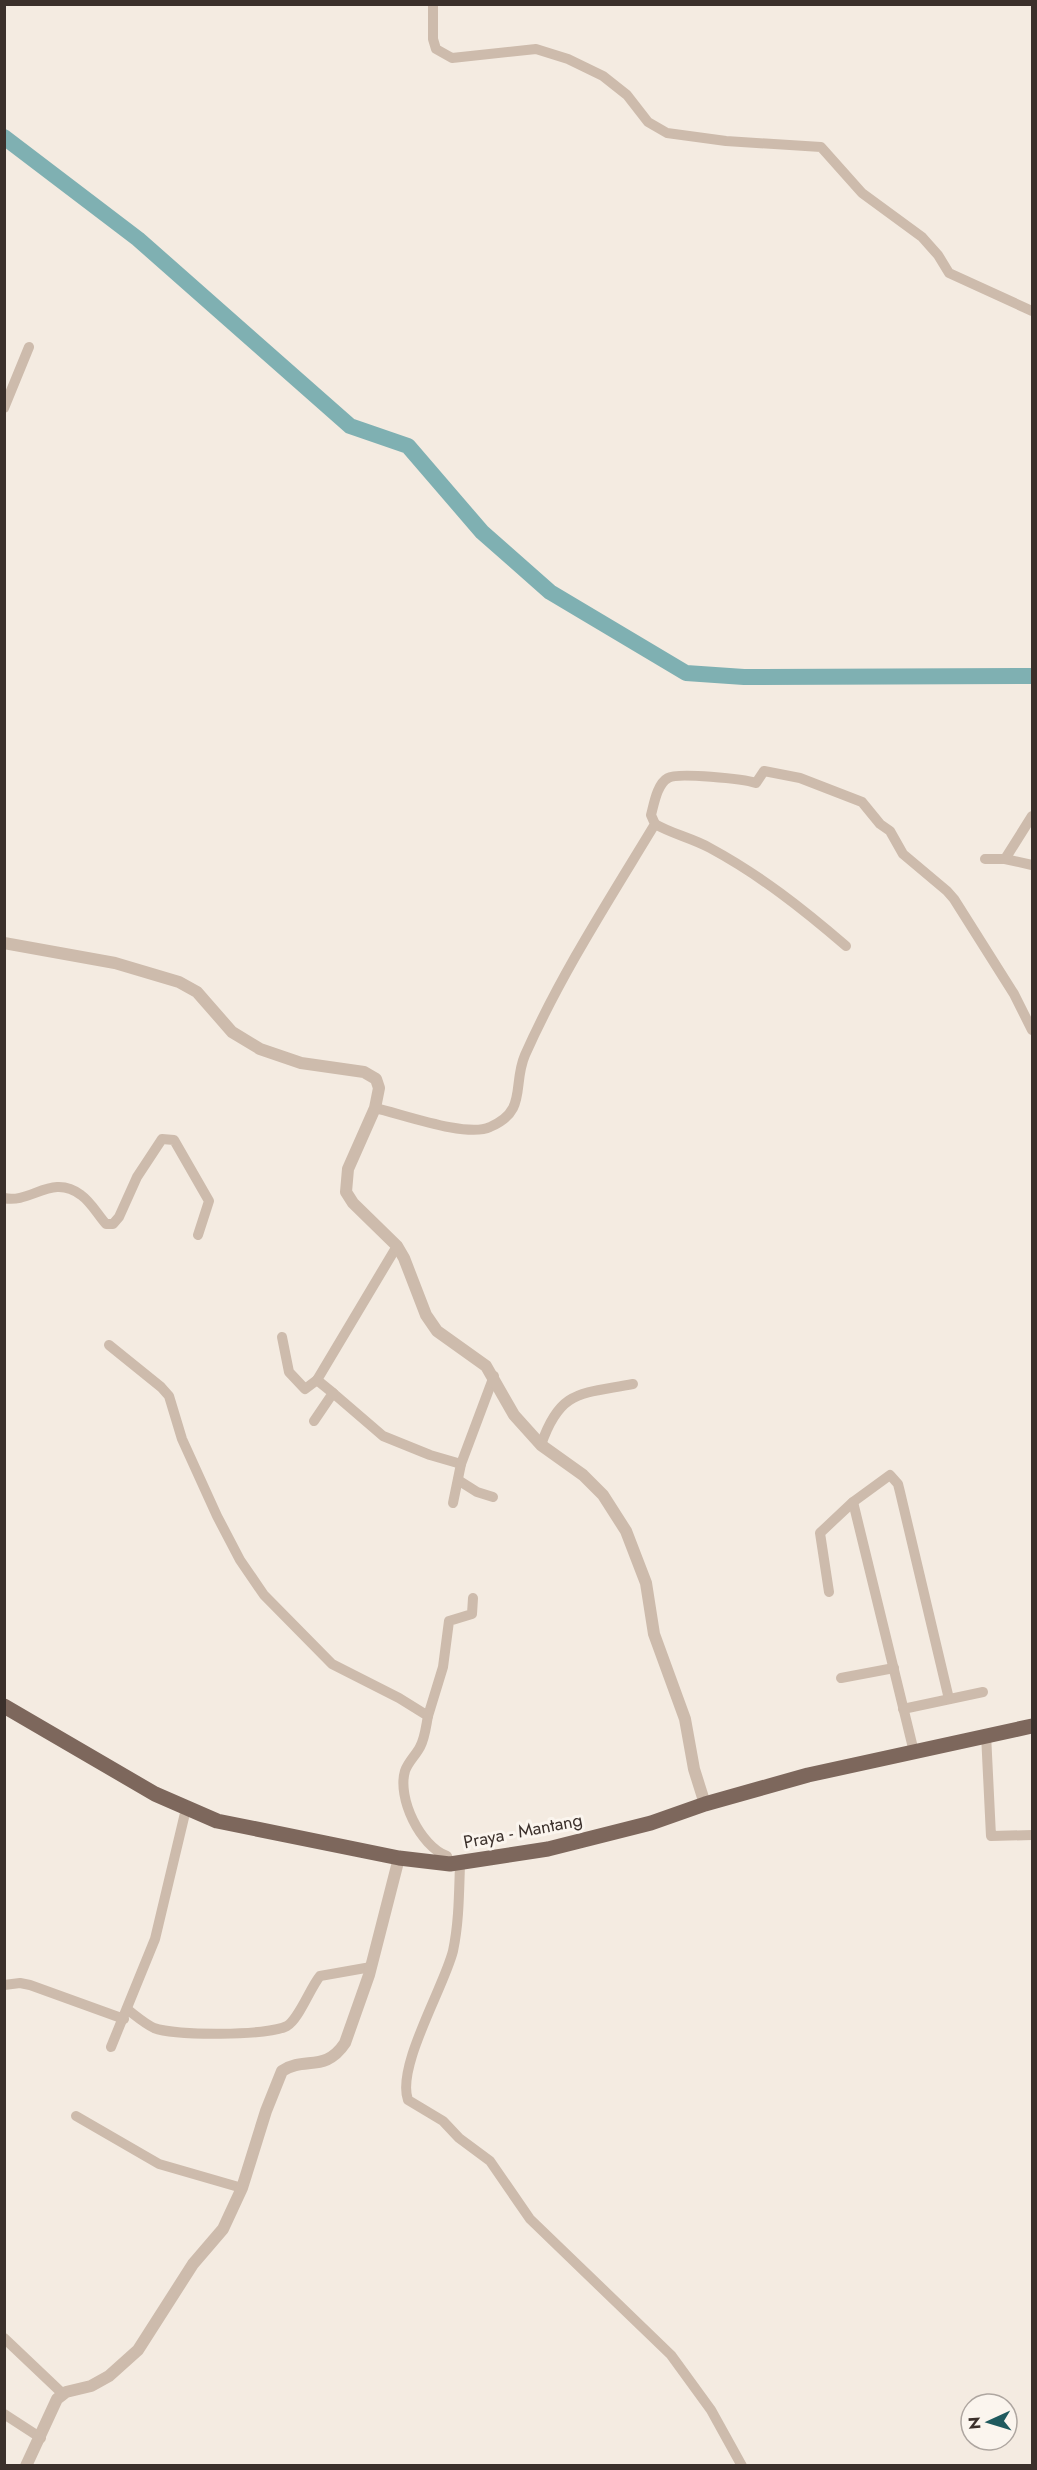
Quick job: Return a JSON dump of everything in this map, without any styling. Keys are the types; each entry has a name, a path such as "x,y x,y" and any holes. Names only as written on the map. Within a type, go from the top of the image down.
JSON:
{"main road":[{"name":"Praya - Mantang","path":"4,1706 129,1780 186,1809 217,1821 399,1858 455,1864 548,1849 651,1823 705,1804 808,1775 986,1734 1032,1726"}],"street":[{"path":"433,4 433,39 436,49 452,58 536,49 568,59 603,76 627,95 648,122 667,133 726,141 821,147 862,193 922,237 938,255 949,273 1032,311"},
{"path":"4,408 29,347"},
{"path":"846,946 794,901 743,867 691,838 668,832 655,824 651,815 661,784 672,776 740,778 756,783 764,771 800,778 858,800 890,831 903,854 947,891 1014,994 1032,1030"},
{"path":"1005,859 1032,816"},
{"path":"375,1108 471,1131 488,1129 510,1115 515,1107 524,1058 562,978 655,824"},
{"path":"985,859 1005,859 1032,865"},
{"path":"4,943 115,963 179,982 197,992 232,1032 260,1049 301,1063 371,1075 379,1088 375,1108 348,1169 346,1192 353,1203 397,1246 410,1269 426,1315 437,1331 480,1361 494,1376 514,1415 541,1445 583,1475 603,1496 626,1531 638,1557 646,1583 654,1634 685,1719 694,1769 705,1804"},
{"path":"4,1198 20,1198 48,1187 60,1188 83,1196 106,1224 113,1224 149,1157 162,1139 168,1138 174,1140 208,1201 198,1235"},
{"path":"282,1337 291,1375 305,1389 317,1380 397,1246"},
{"path":"109,1345 169,1396 182,1439 217,1516 240,1560 264,1595 332,1664 399,1698 428,1716"},
{"path":"453,1503 461,1464 494,1376"},
{"path":"317,1380 383,1436 430,1455 461,1464"},
{"path":"541,1445 551,1417 561,1405 573,1397 633,1384"},
{"path":"314,1421 333,1393"},
{"path":"829,1592 820,1533 854,1502 890,1475 898,1484 949,1699"},
{"path":"458,1480 477,1492 493,1497"},
{"path":"854,1502 914,1752"},
{"path":"472,1598 473,1613 449,1621 443,1667 422,1744 406,1769 405,1791 419,1834 434,1850 447,1856 455,1864 458,1913 453,1951 442,1983 421,2026 406,2087 408,2100 443,2121 459,2139 490,2162 530,2219 671,2355 711,2410 742,2466"},
{"path":"841,1678 894,1668"},
{"path":"903,1709 983,1692"},
{"path":"986,1734 991,1836 1032,1835"},
{"path":"111,2047 126,2015 155,1939 186,1809"},
{"path":"26,2466 41,2438 54,2404 63,2394 91,2386 109,2376 138,2350 193,2264 223,2229 242,2188 266,2111 282,2071 292,2066 324,2062 340,2050 371,1967 399,1858"},
{"path":"4,1985 20,1983 30,1985 126,2015 153,2028 176,2032 231,2034 279,2028 291,2022 320,1976 371,1967"},
{"path":"76,2116 159,2164 242,2188"},
{"path":"4,2338 63,2394"},
{"path":"4,2414 41,2438"}],"waterway":[{"path":"4,137 138,239 350,426 408,446 482,532 550,592 686,673 744,677 1032,676"}]}
